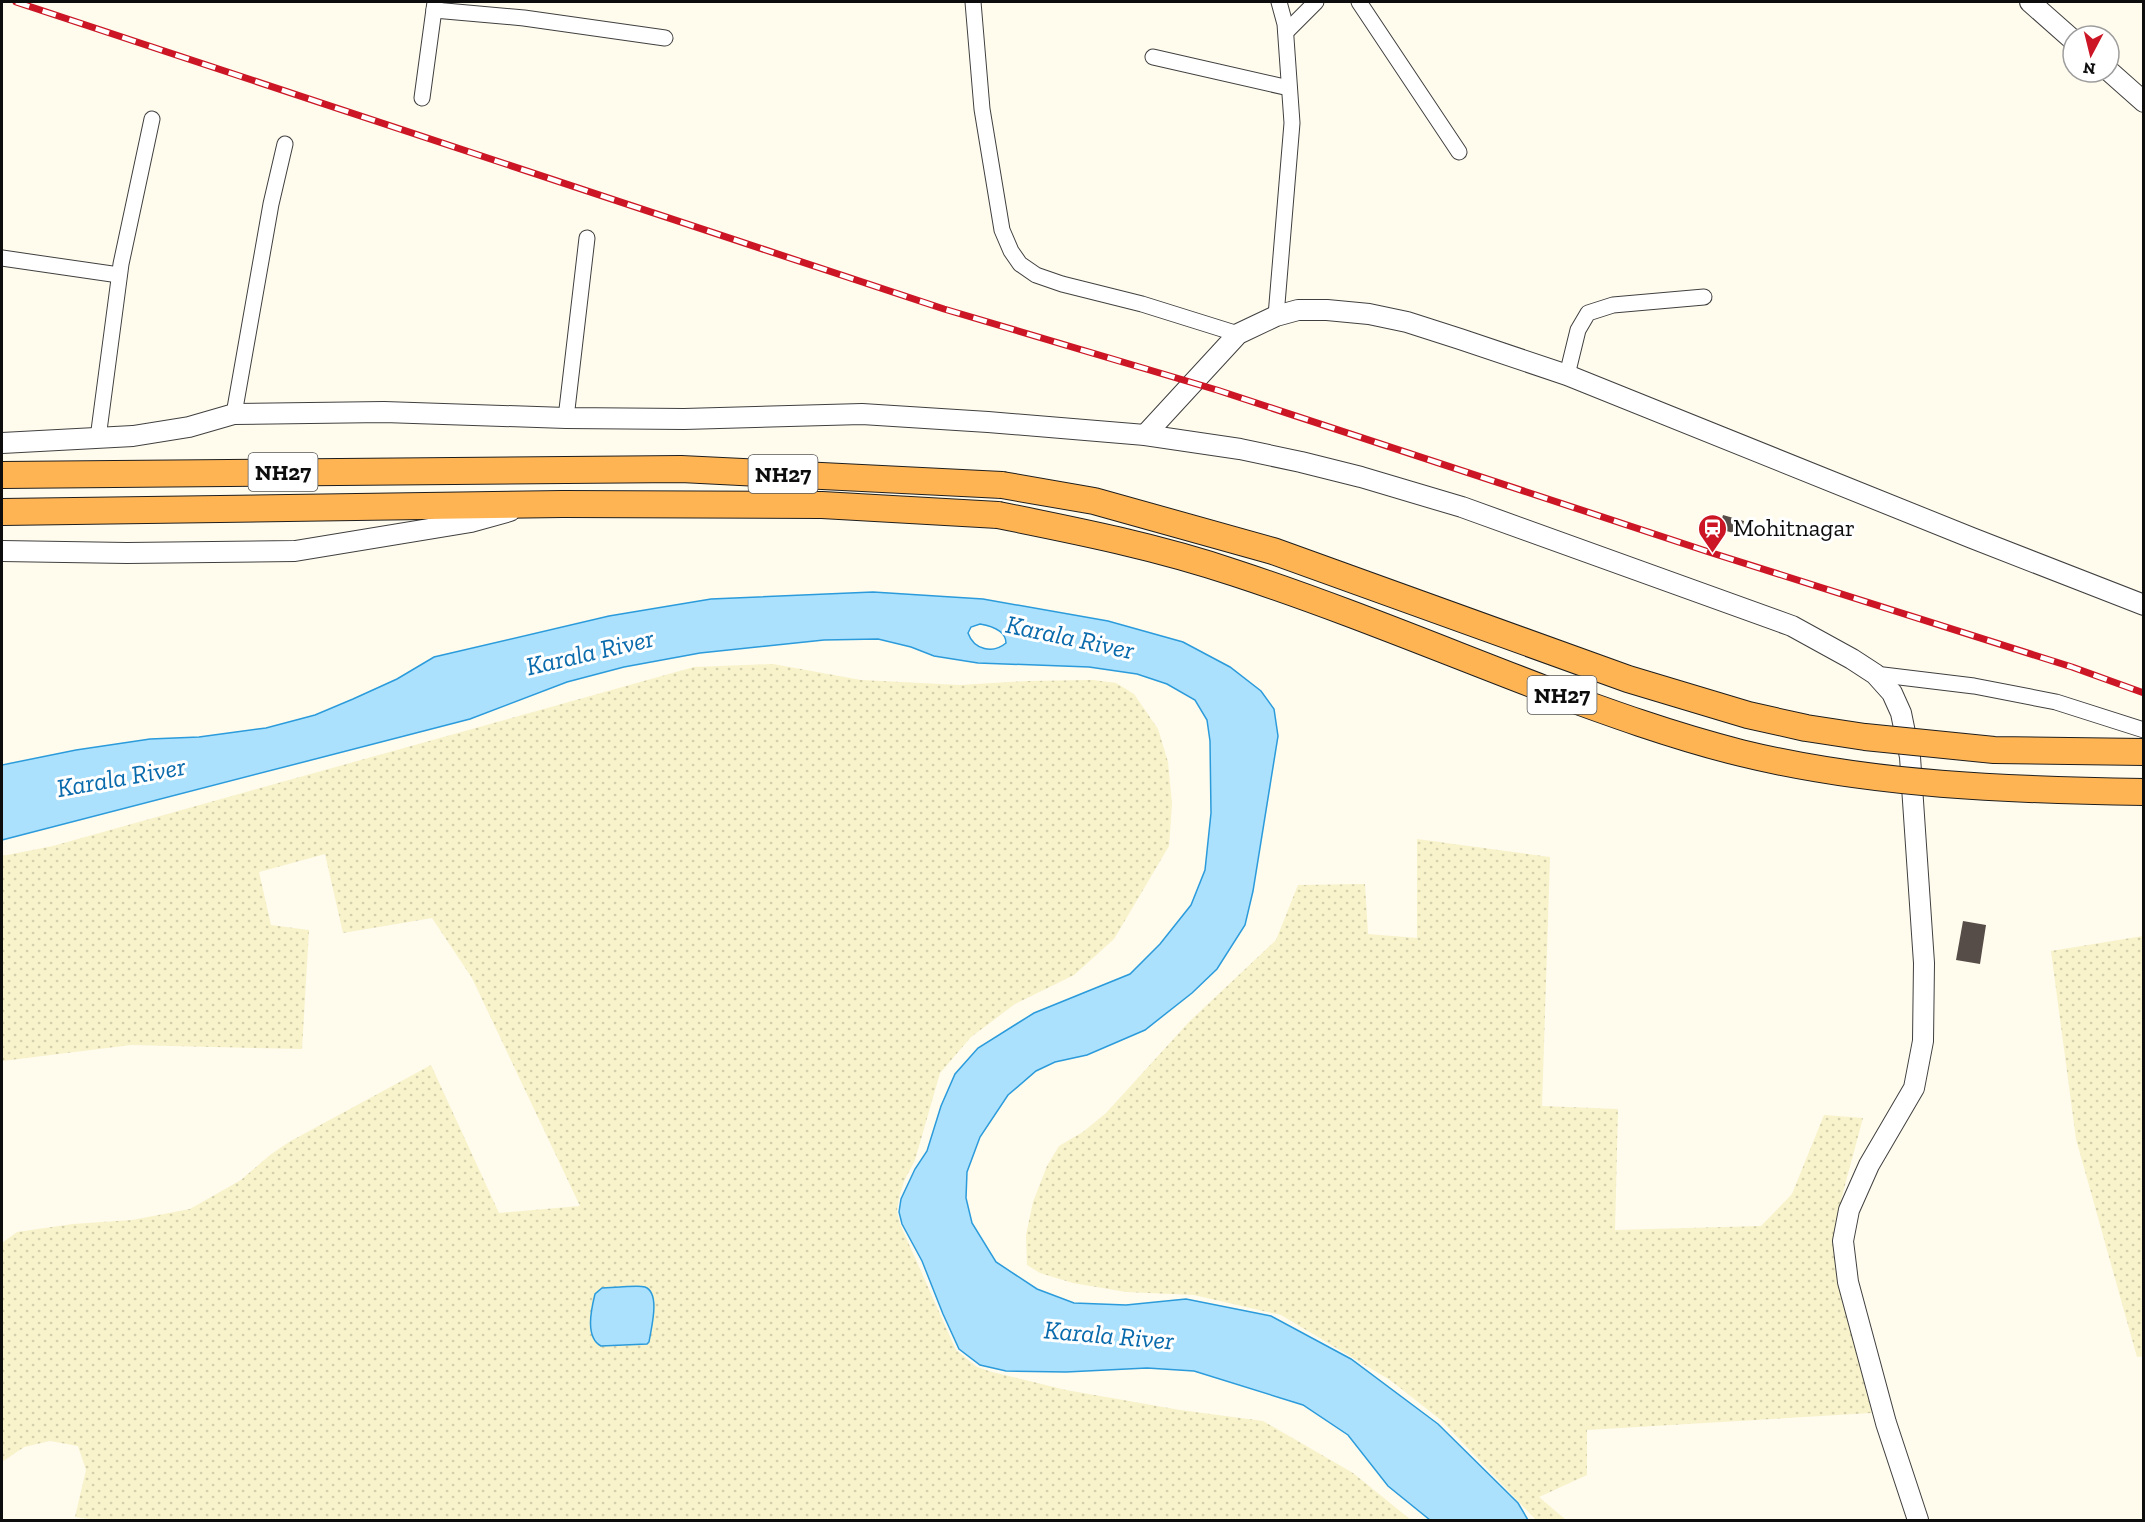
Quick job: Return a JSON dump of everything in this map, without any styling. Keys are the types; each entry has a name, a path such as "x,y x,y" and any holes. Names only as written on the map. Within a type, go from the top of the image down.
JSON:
{"highway":[{"name":"NH27","path":"2,475 681,469 1002,485 1095,501 1273,551 1376,586 1628,679 1748,715 1806,728 1865,737 1982,749 2144,753"},
{"name":"NH27","path":"2,512 530,505 822,505 998,515 1124,541 1233,572 1624,718 1741,753 1863,776 1989,787 2144,792"}],"street":[{"path":"973,2 982,109 1002,230 1011,252 1020,264 1036,275 1062,284 1142,304 1238,334"},
{"path":"1276,316 1292,123 1286,32 1279,2"},
{"path":"1286,32 1316,2"},
{"path":"1359,2 1459,152"},
{"path":"2030,2 2061,29"},
{"path":"422,98 434,6 665,38"},
{"path":"1153,57 1289,88"},
{"path":"2121,82 2144,102"},
{"path":"98,438 119,275 153,119"},
{"path":"234,414 271,204 285,144"},
{"path":"566,418 586,238"},
{"path":"2,258 119,275"},
{"path":"1567,375 1578,330 1588,313 1613,305 1704,297"},
{"path":"1145,435 1238,334 1276,316 1298,310 1369,314 1428,329 1567,375 2144,605"},
{"path":"2,443 132,436 189,427 234,414 384,412 684,419 862,414 1145,435 1228,447 1361,477 1462,507 1792,626 1875,674 1892,693 1901,713 1910,757 1924,963 1923,1041 1914,1088 1865,1174 1849,1210 1843,1241 1848,1282 1886,1423 1918,1521"},
{"path":"2,551 127,553 295,551 471,522 530,505"},
{"path":"1875,674 1974,686 2056,702 2144,730"}],"shaded area":[{"path":"773,664 861,680 960,685 1093,680 1116,683 1134,694 1158,729 1168,762 1172,804 1169,846 1114,939 1074,975 1015,1004 971,1037 940,1073 915,1160 904,1181 899,1198 897,1211 900,1224 956,1350 977,1367 1066,1390 1180,1410 1263,1421 1353,1473 1411,1520 95,1520 75,1517 86,1470 78,1446 50,1441 24,1447 2,1462 2,1243 17,1232 73,1224 132,1220 190,1209 241,1180 289,1142 431,1065 499,1213 580,1206 472,978 432,918 343,933 325,854 259,872 271,925 309,930 302,1049 131,1045 2,1061 2,856 53,846 694,667"},
{"path":"1417,839 1550,857 1542,1106 1618,1109 1615,1230 1761,1226 1792,1194 1824,1115 1863,1118 1842,1196 1833,1243 1847,1317 1872,1413 1587,1430 1587,1475 1539,1497 1566,1520 1536,1520 1441,1420 1390,1380 1281,1315 1194,1295 1126,1292 1073,1283 1040,1273 1027,1265 1026,1235 1033,1202 1047,1166 1059,1146 1083,1132 1106,1113 1189,1022 1276,940 1298,885 1365,884 1368,934 1417,938"},
{"path":"2143,936 2144,1356 2137,1357 2076,1139 2051,951"}],"water":[{"name":"Karala River","path":"873,592 983,599 1108,621 1183,642 1230,667 1261,691 1274,709 1278,736 1253,891 1245,925 1217,969 1192,993 1145,1030 1087,1055 1055,1062 1036,1071 1008,1095 980,1137 967,1172 966,1198 972,1223 996,1262 1037,1289 1074,1303 1126,1305 1186,1299 1271,1316 1351,1359 1438,1424 1518,1503 1528,1520 1430,1520 1388,1486 1348,1435 1303,1405 1194,1371 1147,1368 1066,1372 1006,1371 980,1365 959,1349 922,1261 902,1224 899,1212 901,1199 915,1169 927,1151 941,1106 955,1074 978,1048 1034,1013 1130,974 1160,944 1191,905 1205,870 1211,813 1210,741 1207,720 1195,700 1167,684 1137,674 1089,667 978,663 934,656 911,647 878,639 824,640 700,653 624,667 567,682 470,719 2,840 2,765 76,750 150,739 199,737 266,728 315,715 353,699 397,679 434,657 609,616 711,599","holes":["980,624 1001,632 1006,643 990,649 979,647 968,633 971,627"]},
{"path":"645,1287 653,1296 653,1320 649,1342 647,1344 601,1346 593,1336 590,1323 595,1294 602,1288"}],"building":[{"path":"1723,515 1744,521 1741,535 1719,529"},
{"path":"1963,921 1986,925 1980,964 1956,960"}],"railway":[{"path":"16,2 944,309 1217,390 1712,553 2072,667 2144,693"}],"place":[{"name":"Mohitnagar","path":"1712,554"}]}
